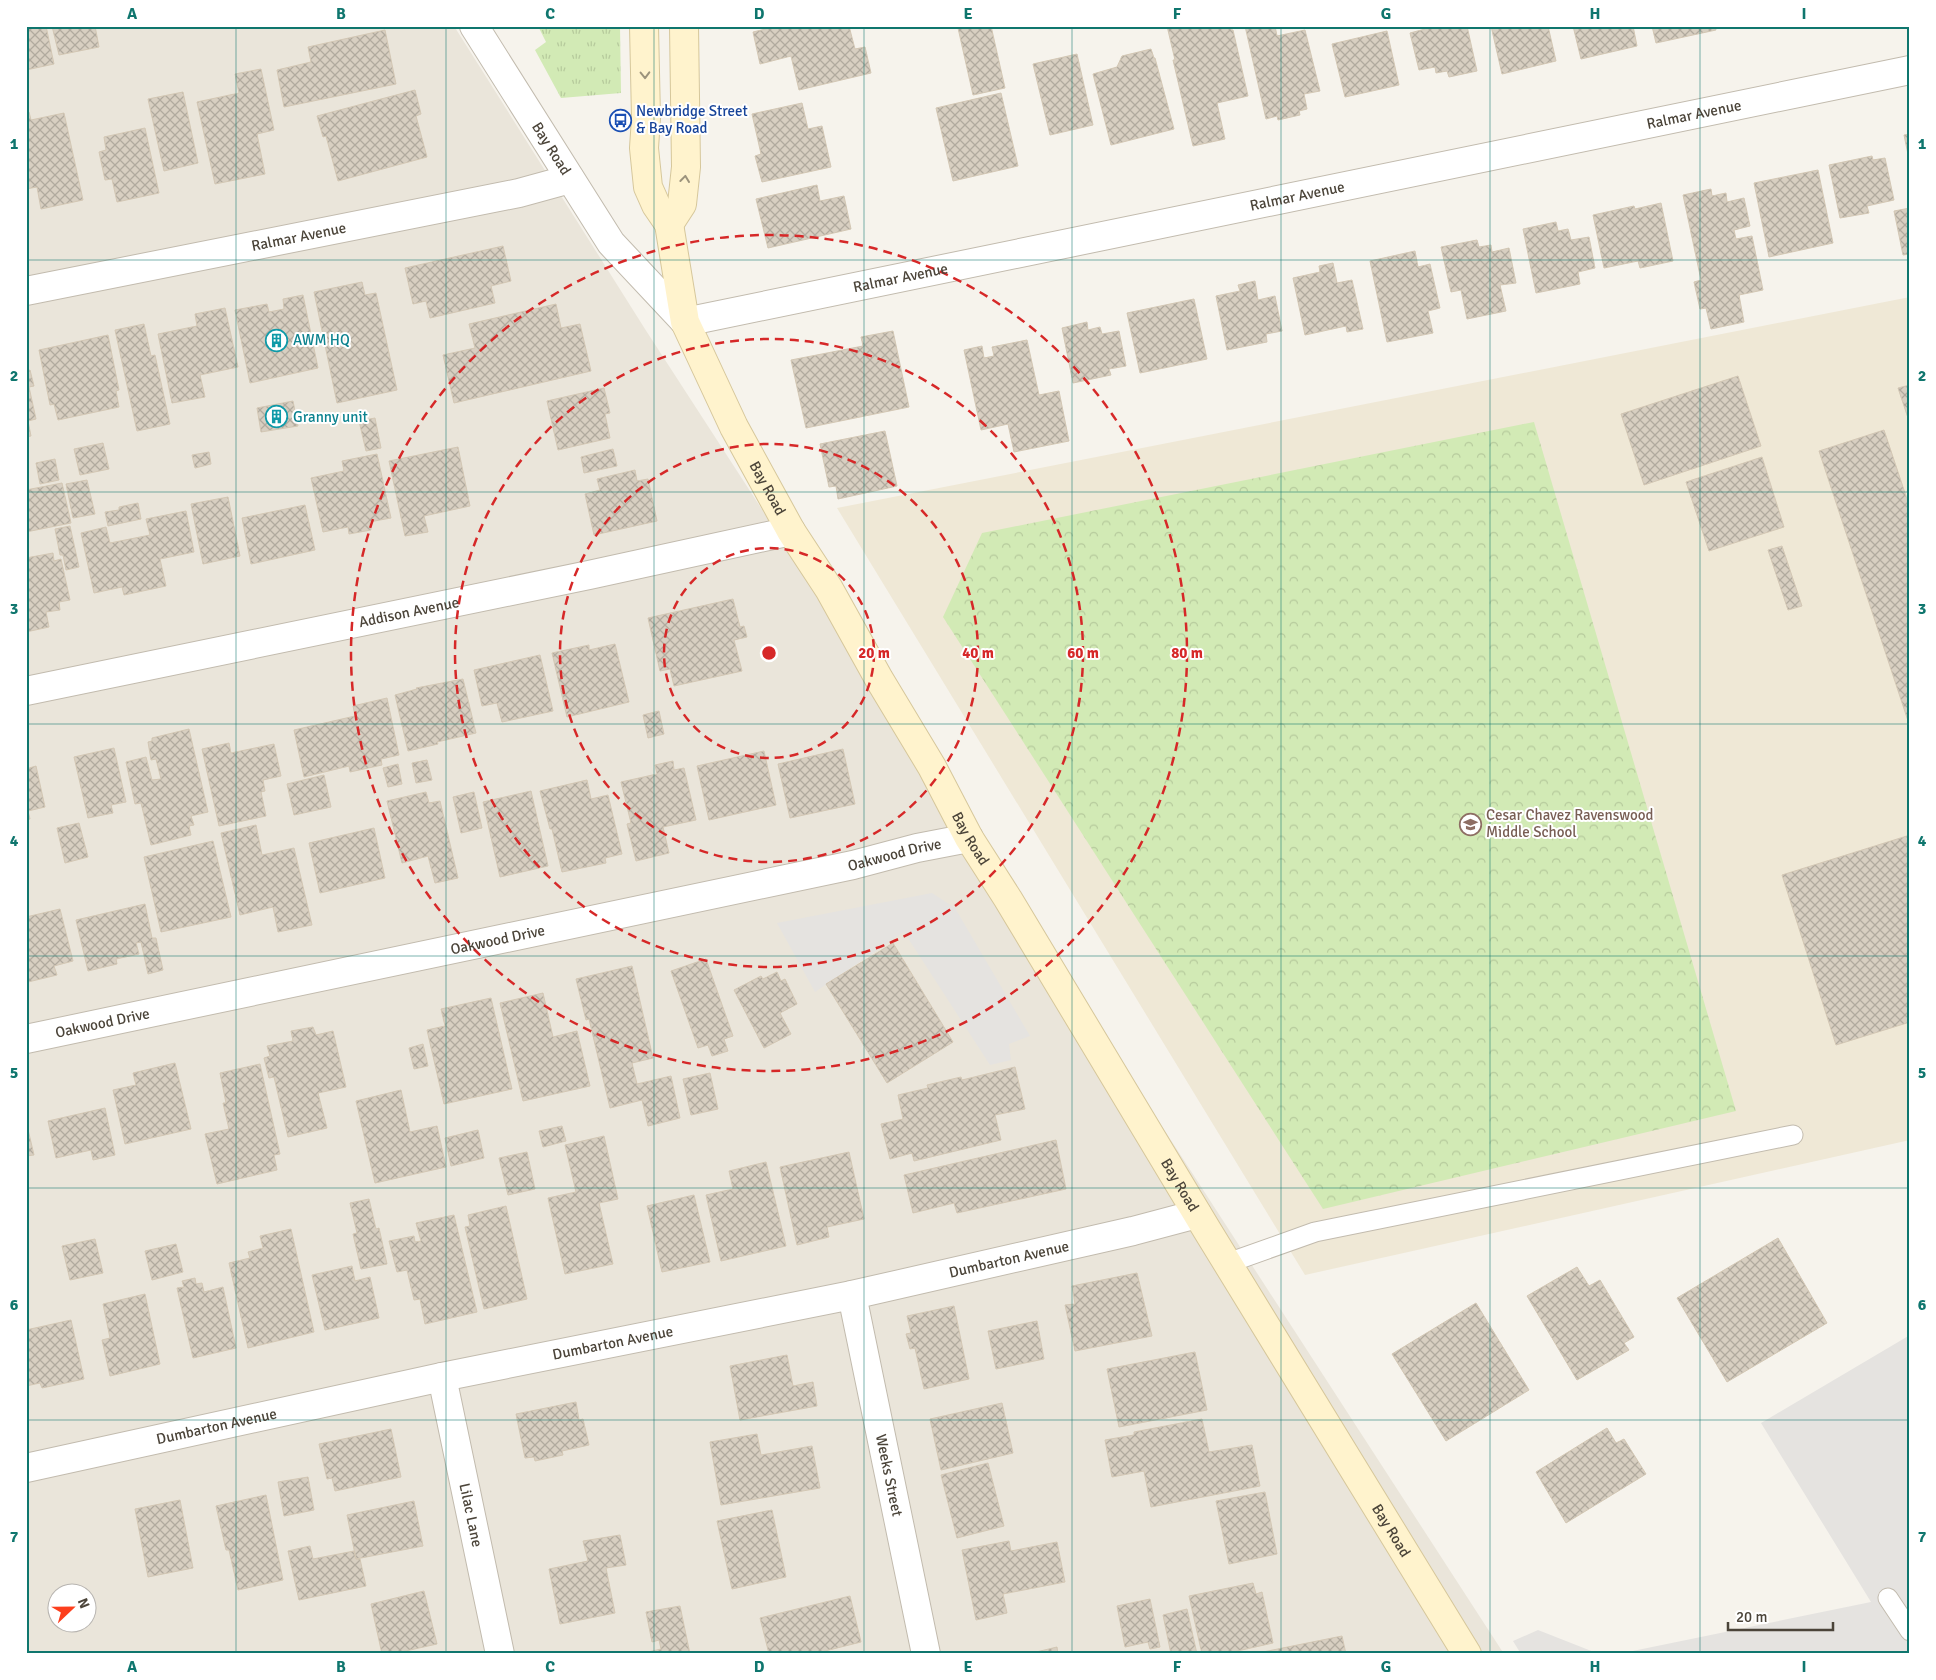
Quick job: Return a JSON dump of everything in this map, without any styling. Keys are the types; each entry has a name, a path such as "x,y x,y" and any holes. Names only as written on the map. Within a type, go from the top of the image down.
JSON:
{"main road":[{"path":"644,26 646,118 644,148 648,186 656,205 669,224 685,322"},
{"path":"669,224 682,204 686,167 684,26"},
{"name":"Bay Road","path":"685,322 734,427 791,531 829,589 938,779 969,838 1008,899 1197,1214 1467,1654"}],"street":[{"name":"Bay Road","path":"474,26 611,243 685,322"},
{"name":"Ralmar Avenue","path":"685,322 1910,70"},
{"name":"Ralmar Avenue","path":"26,291 519,193 570,179"},
{"name":"Addison Avenue","path":"26,691 589,575 791,531"},
{"name":"Oakwood Drive","path":"26,1039 853,865 917,848 969,838"},
{"name":"Dumbarton Avenue","path":"26,1468 442,1377 852,1295 1133,1231 1197,1214"},
{"name":"Weeks Street","path":"852,1295 926,1654"},
{"name":"Lilac Lane","path":"442,1377 500,1654"}],"lane":[{"path":"1228,1263 1315,1232 1793,1136"},
{"path":"1888,1598 1910,1632"}],"shaded area":[{"path":"26,26 454,26 645,329 1504,1654 26,1654"},
{"name":"Cesar Chavez Ravenswood Middle School","path":"1910,297 1910,1140 1305,1275 837,508"},
{"path":"932,893 955,908 1030,1036 1009,1044 1011,1060 990,1065 904,932 815,992 777,923"},
{"path":"1910,1335 1910,1654 1618,1654 1871,1602 1761,1423"},
{"path":"1538,1630 1599,1654 1521,1654 1513,1641"}],"green space":[{"path":"538,26 620,26 621,93 561,98 535,50 546,42"},
{"path":"1534,422 1736,1111 1323,1209 943,617 982,533"}],"building":[{"path":"46,26 54,64 26,70 26,27"},
{"path":"52,26 95,26 99,47 59,55"},
{"path":"778,26 849,26 855,49 865,47 871,73 799,90 791,56 760,64 753,32"},
{"path":"966,26 991,26 1005,88 973,95 958,28"},
{"path":"1167,26 1231,26 1248,96 1217,103 1225,139 1193,146"},
{"path":"1245,26 1275,26 1277,36 1305,30 1320,91 1304,94 1307,109 1299,111 1300,115 1278,120 1277,116 1266,119"},
{"path":"1425,26 1467,26 1477,71 1449,77 1447,71 1436,73 1435,67 1419,70 1410,33 1425,29"},
{"path":"1491,26 1548,26 1556,61 1502,74"},
{"path":"1573,26 1633,26 1637,46 1581,59"},
{"path":"1652,26 1715,26 1716,30 1656,43"},
{"path":"385,30 396,84 284,107 277,70 311,62 308,47"},
{"path":"1387,31 1399,85 1345,97 1332,44"},
{"path":"1151,49 1174,129 1111,145 1093,74 1117,67 1122,56"},
{"path":"1077,54 1093,125 1050,135 1033,64"},
{"path":"261,69 274,130 257,134 265,174 215,184 197,102 239,93 235,74"},
{"path":"415,90 421,114 416,116 427,157 338,181 326,136 323,137 317,116"},
{"path":"183,92 198,163 164,171 148,99"},
{"path":"1001,93 1018,166 953,181 936,108"},
{"path":"802,103 808,129 822,126 831,167 762,182 755,156 761,154 752,114"},
{"path":"29,112 31,120 64,113 83,200 41,209 37,187 26,189 26,113"},
{"path":"145,128 159,193 117,202 112,179 105,180 99,152 106,150 104,137"},
{"path":"1910,134 1910,164 1904,135"},
{"path":"1872,156 1873,160 1885,158 1894,200 1867,206 1869,213 1840,218 1829,165"},
{"path":"1818,170 1833,243 1769,257 1754,183"},
{"path":"817,185 820,201 844,196 851,229 768,248 756,199"},
{"path":"1711,189 1712,196 1726,193 1727,202 1744,198 1750,226 1734,230 1736,239 1752,236 1763,290 1739,295 1744,322 1711,329 1706,308 1700,309 1694,282 1701,280 1683,195"},
{"path":"1661,203 1673,261 1640,268 1638,261 1604,268 1593,215 1634,206 1635,209"},
{"path":"1910,208 1910,254 1903,255 1894,211"},
{"path":"1556,222 1558,231 1568,229 1571,240 1589,237 1595,268 1578,272 1580,284 1536,293 1523,229"},
{"path":"1477,240 1479,247 1491,245 1492,252 1509,248 1516,283 1500,285 1506,311 1467,319 1461,290 1451,292 1441,247"},
{"path":"503,246 511,281 491,286 495,303 430,318 426,301 413,304 405,268"},
{"path":"1415,251 1418,267 1430,264 1440,308 1428,311 1433,333 1387,342 1370,261"},
{"path":"1333,263 1337,283 1352,280 1363,329 1347,332 1346,326 1305,335 1293,278 1320,272 1319,266"},
{"path":"1255,281 1258,300 1275,296 1282,331 1266,334 1267,342 1227,350 1216,296 1240,291 1238,285"},
{"path":"362,282 365,295 376,293 397,390 337,403 314,292"},
{"name":"AWM HQ","path":"303,295 318,368 250,383 235,310 267,304 269,312 284,309 283,299"},
{"path":"1194,299 1207,359 1140,373 1127,313"},
{"path":"556,304 561,328 580,324 591,371 454,403 443,355 475,348 469,324"},
{"path":"225,308 238,367 200,375 205,397 172,403 158,334 197,326 195,314"},
{"path":"1087,322 1088,330 1100,327 1102,334 1119,331 1126,366 1109,369 1111,375 1073,383 1062,328"},
{"path":"144,324 151,356 155,355 170,424 137,431 115,330"},
{"path":"893,331 909,407 806,428 791,360 863,346 861,337"},
{"path":"108,335 119,390 116,391 119,407 58,420 54,404 50,405 39,350"},
{"path":"1027,340 1039,395 1059,391 1069,441 1014,452 1008,424 981,430 964,350 982,346 984,358 994,356 992,347"},
{"path":"30,370 34,386 29,387 36,419 28,421 31,436 26,437 26,371"},
{"path":"1738,376 1761,446 1644,485 1621,414"},
{"path":"1910,385 1910,424 1898,388"},
{"path":"604,388 610,413 605,414 610,438 558,450 547,401"},
{"name":"Granny unit","path":"293,401 298,426 261,432 257,408"},
{"path":"375,418 381,448 366,451 359,421"},
{"path":"1884,430 1910,508 1910,727 1819,451"},
{"path":"885,431 897,486 838,499 836,486 829,487 820,444"},
{"path":"103,443 109,469 80,475 74,449"},
{"path":"458,447 470,506 424,516 428,532 405,536 389,461"},
{"path":"613,449 617,466 584,473 581,457"},
{"path":"209,452 211,464 195,468 192,455"},
{"path":"377,454 391,518 369,522 371,530 349,534 348,527 323,532 311,478 344,471 342,461"},
{"path":"1762,457 1784,527 1709,551 1686,482"},
{"path":"55,459 59,480 40,484 36,463"},
{"path":"635,470 637,481 648,479 657,521 594,535 585,494 600,490 597,479"},
{"path":"87,480 95,514 73,518 66,484"},
{"path":"62,483 71,523 26,532 26,490"},
{"path":"228,497 240,556 203,564 191,504"},
{"path":"138,503 141,519 108,526 105,512 119,510 119,507"},
{"path":"305,505 315,550 251,564 242,518"},
{"path":"186,511 194,552 160,559 166,586 124,595 122,587 94,593 81,533 106,527 110,543 150,535 146,519"},
{"path":"70,526 79,567 66,570 63,555 60,555 55,529"},
{"path":"1782,546 1802,606 1788,610 1768,550"},
{"path":"53,553 54,561 61,559 70,600 59,602 60,610 46,612 49,627 26,632 26,558"},
{"path":"733,599 740,627 744,626 747,637 734,640 742,671 674,686 670,669 660,671 648,618"},
{"path":"615,644 629,702 567,717 552,653 589,645 589,650"},
{"path":"540,655 553,711 502,722 497,703 482,706 474,670"},
{"path":"463,679 476,733 408,751 395,695 416,688"},
{"path":"387,698 399,755 381,759 382,765 350,772 349,766 304,777 294,730 355,716 353,706"},
{"path":"659,711 664,734 648,738 643,715"},
{"path":"189,729 208,812 191,816 194,825 189,826 191,835 151,845 141,803 135,804 126,762 146,757 152,780 161,779 156,759 151,760 148,742 152,741 152,738"},
{"path":"229,743 231,753 274,744 281,776 263,780 265,791 261,792 266,816 219,826 202,749"},
{"path":"114,748 126,802 111,805 113,813 88,818 74,757"},
{"path":"843,749 855,804 790,818 778,764"},
{"path":"764,751 776,805 709,820 697,766"},
{"path":"427,760 432,780 416,783 412,763"},
{"path":"673,761 674,770 684,768 696,820 663,827 669,853 636,861 627,824 631,823 621,782 657,774 655,765"},
{"path":"398,764 402,784 388,787 383,768"},
{"path":"36,766 45,807 28,811 30,819 26,820 26,769"},
{"path":"324,775 331,807 294,815 287,784"},
{"path":"587,780 591,799 608,795 622,854 605,858 606,863 562,872 552,829 550,829 540,791"},
{"path":"531,791 548,866 500,877 483,802"},
{"path":"426,792 429,803 440,801 458,878 435,883 428,856 402,863 387,801"},
{"path":"474,792 482,828 461,833 453,797"},
{"path":"79,823 88,857 65,863 57,828"},
{"path":"256,825 262,855 294,848 312,925 278,932 273,907 240,915 221,833"},
{"path":"374,828 385,878 320,893 309,843"},
{"path":"1910,835 1910,1022 1836,1045 1782,875"},
{"path":"213,841 231,917 161,932 144,857"},
{"path":"145,904 152,938 156,938 163,970 148,974 141,942 136,943 139,954 116,959 117,964 88,971 76,920"},
{"path":"60,909 73,961 54,966 57,975 28,982 26,972 26,917"},
{"path":"893,943 953,1042 887,1083 826,984"},
{"path":"706,959 733,1036 724,1039 728,1051 712,1056 708,1045 698,1048 671,971"},
{"path":"632,966 653,1058 632,1063 637,1084 671,1076 680,1118 648,1126 642,1100 610,1108 589,1019 586,1020 576,979"},
{"path":"777,972 781,981 785,979 797,1004 780,1013 791,1034 764,1048 734,990 761,976 763,979"},
{"path":"543,993 553,1037 577,1031 590,1086 523,1101 500,1003"},
{"path":"491,998 512,1089 444,1104 427,1030 445,1026 441,1009"},
{"path":"313,1027 316,1035 333,1031 346,1087 318,1093 327,1128 288,1137 274,1077 269,1078 264,1058 270,1056 267,1046 293,1041 291,1031"},
{"path":"423,1044 428,1066 414,1069 409,1048"},
{"path":"175,1063 191,1129 125,1144 113,1090 136,1085 133,1073"},
{"path":"260,1064 280,1154 274,1155 277,1170 217,1184 205,1134 229,1129 223,1103 226,1103 220,1073"},
{"path":"1015,1067 1025,1109 995,1115 1001,1140 914,1161 912,1153 890,1159 881,1124 903,1119 898,1095 928,1088 927,1085 961,1077 962,1080"},
{"path":"710,1073 718,1109 691,1115 683,1079"},
{"path":"401,1090 410,1132 437,1126 446,1167 375,1183 356,1101"},
{"path":"105,1108 115,1155 93,1160 91,1150 56,1158 48,1121"},
{"path":"26,1121 34,1155 26,1156"},
{"path":"562,1126 566,1141 543,1147 539,1131"},
{"path":"478,1130 484,1158 451,1166 445,1138"},
{"path":"604,1136 618,1199 599,1203 613,1264 565,1274 548,1198 576,1192 565,1145"},
{"path":"1056,1140 1066,1189 957,1213 954,1203 913,1213 904,1175"},
{"path":"527,1152 535,1189 508,1195 499,1158"},
{"path":"849,1152 864,1219 827,1227 829,1237 797,1245 780,1167"},
{"path":"766,1162 786,1246 721,1261 706,1195 733,1189 729,1171"},
{"path":"694,1195 710,1262 662,1272 647,1206"},
{"path":"369,1199 376,1229 379,1228 387,1264 361,1269 353,1234 357,1233 350,1203"},
{"path":"506,1206 527,1299 484,1309 465,1227 470,1226 468,1215"},
{"path":"454,1215 477,1312 425,1324 420,1299 414,1300 407,1270 397,1272 389,1241 414,1236 415,1242 421,1241 416,1223"},
{"path":"291,1229 314,1332 248,1348 229,1263 250,1258 248,1252 263,1248 260,1236"},
{"path":"1778,1238 1827,1323 1727,1382 1677,1298"},
{"path":"95,1239 103,1273 70,1280 62,1246"},
{"path":"176,1244 183,1272 152,1280 145,1251"},
{"path":"352,1266 355,1281 370,1277 379,1318 325,1330 312,1275"},
{"path":"1577,1267 1589,1286 1600,1280 1634,1337 1624,1343 1629,1350 1577,1380 1527,1296"},
{"path":"1137,1273 1152,1336 1075,1351 1065,1305 1075,1304 1072,1286"},
{"path":"195,1278 196,1284 202,1283 204,1292 223,1287 236,1348 193,1358 177,1288 184,1287 182,1281"},
{"path":"145,1294 160,1364 110,1376 102,1340 110,1338 103,1304"},
{"path":"1476,1303 1529,1390 1446,1441 1392,1354"},
{"path":"954,1306 969,1379 924,1389 915,1348 910,1349 906,1334 911,1333 907,1316"},
{"path":"71,1320 84,1379 42,1388 40,1383 26,1386 26,1330"},
{"path":"1037,1321 1044,1359 996,1369 988,1331"},
{"path":"1195,1352 1207,1410 1119,1427 1107,1369"},
{"path":"787,1355 793,1386 813,1382 817,1406 740,1420 730,1366"},
{"path":"576,1402 579,1420 583,1419 589,1445 562,1451 563,1455 535,1461 534,1457 525,1458 516,1414"},
{"path":"1002,1403 1013,1453 941,1470 930,1419"},
{"path":"1202,1419 1209,1452 1252,1445 1260,1486 1151,1507 1144,1471 1112,1477 1105,1440 1134,1435 1134,1432"},
{"path":"1607,1428 1616,1443 1624,1439 1646,1474 1566,1523 1536,1472"},
{"path":"391,1429 401,1477 335,1491 332,1478 327,1479 319,1444"},
{"path":"757,1434 761,1455 812,1446 820,1488 721,1505 710,1442"},
{"path":"988,1463 1004,1526 957,1538 941,1475"},
{"path":"308,1477 314,1510 284,1516 278,1482"},
{"path":"1265,1492 1277,1554 1229,1564 1216,1501"},
{"path":"266,1495 283,1580 238,1590 216,1506"},
{"path":"180,1500 193,1568 148,1577 135,1509"},
{"path":"414,1501 423,1546 356,1559 347,1515"},
{"path":"772,1510 786,1577 732,1589 717,1521"},
{"path":"620,1535 626,1565 606,1568 615,1613 560,1624 549,1569 588,1561 583,1541"},
{"path":"1009,1541 1011,1551 1057,1542 1065,1582 1003,1594 1007,1613 976,1620 962,1550"},
{"path":"310,1546 313,1559 354,1551 356,1559 360,1559 366,1586 299,1600 288,1551"},
{"path":"1253,1583 1256,1594 1262,1592 1273,1643 1224,1654 1202,1654 1189,1596"},
{"path":"424,1591 437,1644 392,1654 382,1654 371,1604"},
{"path":"850,1596 861,1642 813,1654 769,1654 760,1618"},
{"path":"1150,1599 1160,1647 1150,1649 1148,1642 1125,1647 1117,1606"},
{"path":"680,1606 690,1654 639,1654 661,1649 659,1640 652,1642 646,1612"},
{"path":"1187,1609 1197,1654 1171,1654 1163,1615"},
{"path":"1342,1636 1346,1654 1253,1654"},
{"path":"1057,1647 1058,1654 1032,1654 1032,1653"}],"place":[{"name":"Newbridge Street & Bay Road","path":"620,120"},
{"name":"AWM HQ","path":"277,340"},
{"name":"Granny unit","path":"277,417"},
{"name":"Cesar Chavez Ravenswood Middle School","path":"1470,824"}]}
